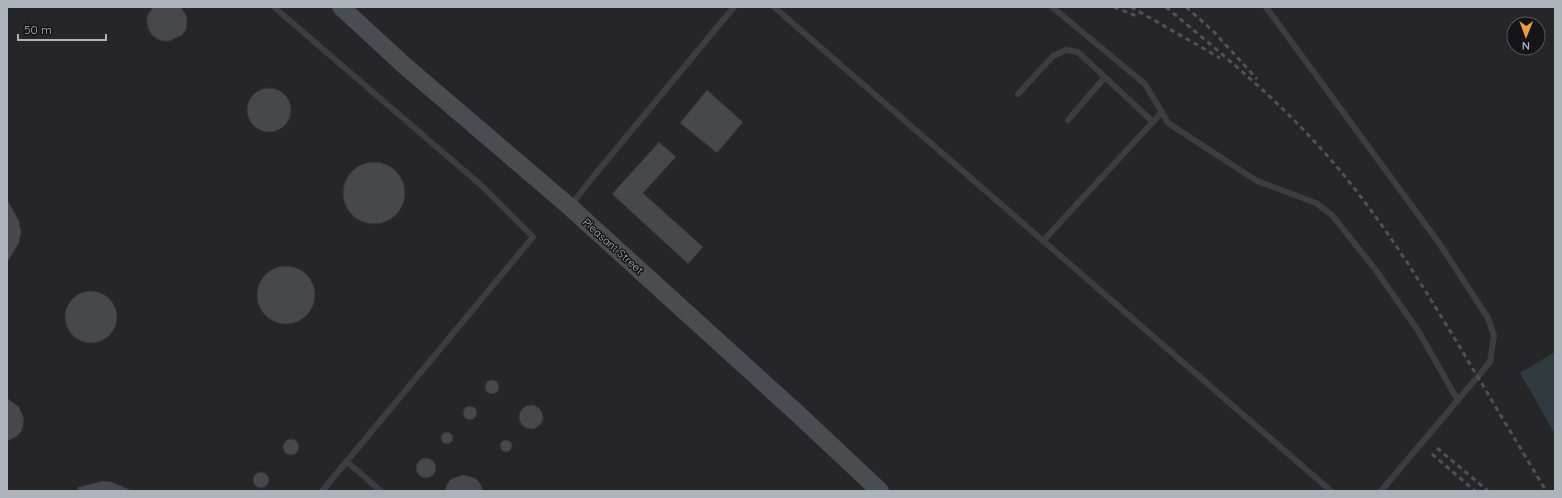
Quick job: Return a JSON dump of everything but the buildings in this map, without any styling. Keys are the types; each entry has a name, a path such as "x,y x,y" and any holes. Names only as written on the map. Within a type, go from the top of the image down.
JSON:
{"main road":[{"name":"Pleasant Street","path":"341,7 405,66 570,207 798,414 880,491"}],"lane":[{"path":"274,7 482,186 533,237 322,491"},
{"path":"570,207 597,172 734,7"},
{"path":"774,7 1331,491"},
{"path":"1052,7 1145,84 1168,123 1257,181 1316,203 1332,215 1375,269 1419,332 1458,401"},
{"path":"1266,7 1439,243 1488,318 1494,336 1490,362 1381,491"},
{"path":"1018,94 1053,56 1066,50 1078,52 1153,122"},
{"path":"1068,120 1104,77"},
{"path":"1043,241 1162,112"},
{"path":"347,462 381,491"}],"shaded area":[{"path":"7,7 1555,7 1555,491 7,491"},
{"path":"1555,352 1555,434 1520,373"}],"railway":[{"path":"1114,7 1139,17"},
{"path":"1131,7 1220,58"},
{"path":"1166,7 1279,105 1314,141 1361,196 1422,286 1546,491"},
{"path":"1186,7 1213,31 1257,79"},
{"path":"1437,448 1488,491"},
{"path":"1432,454 1475,491"}]}
